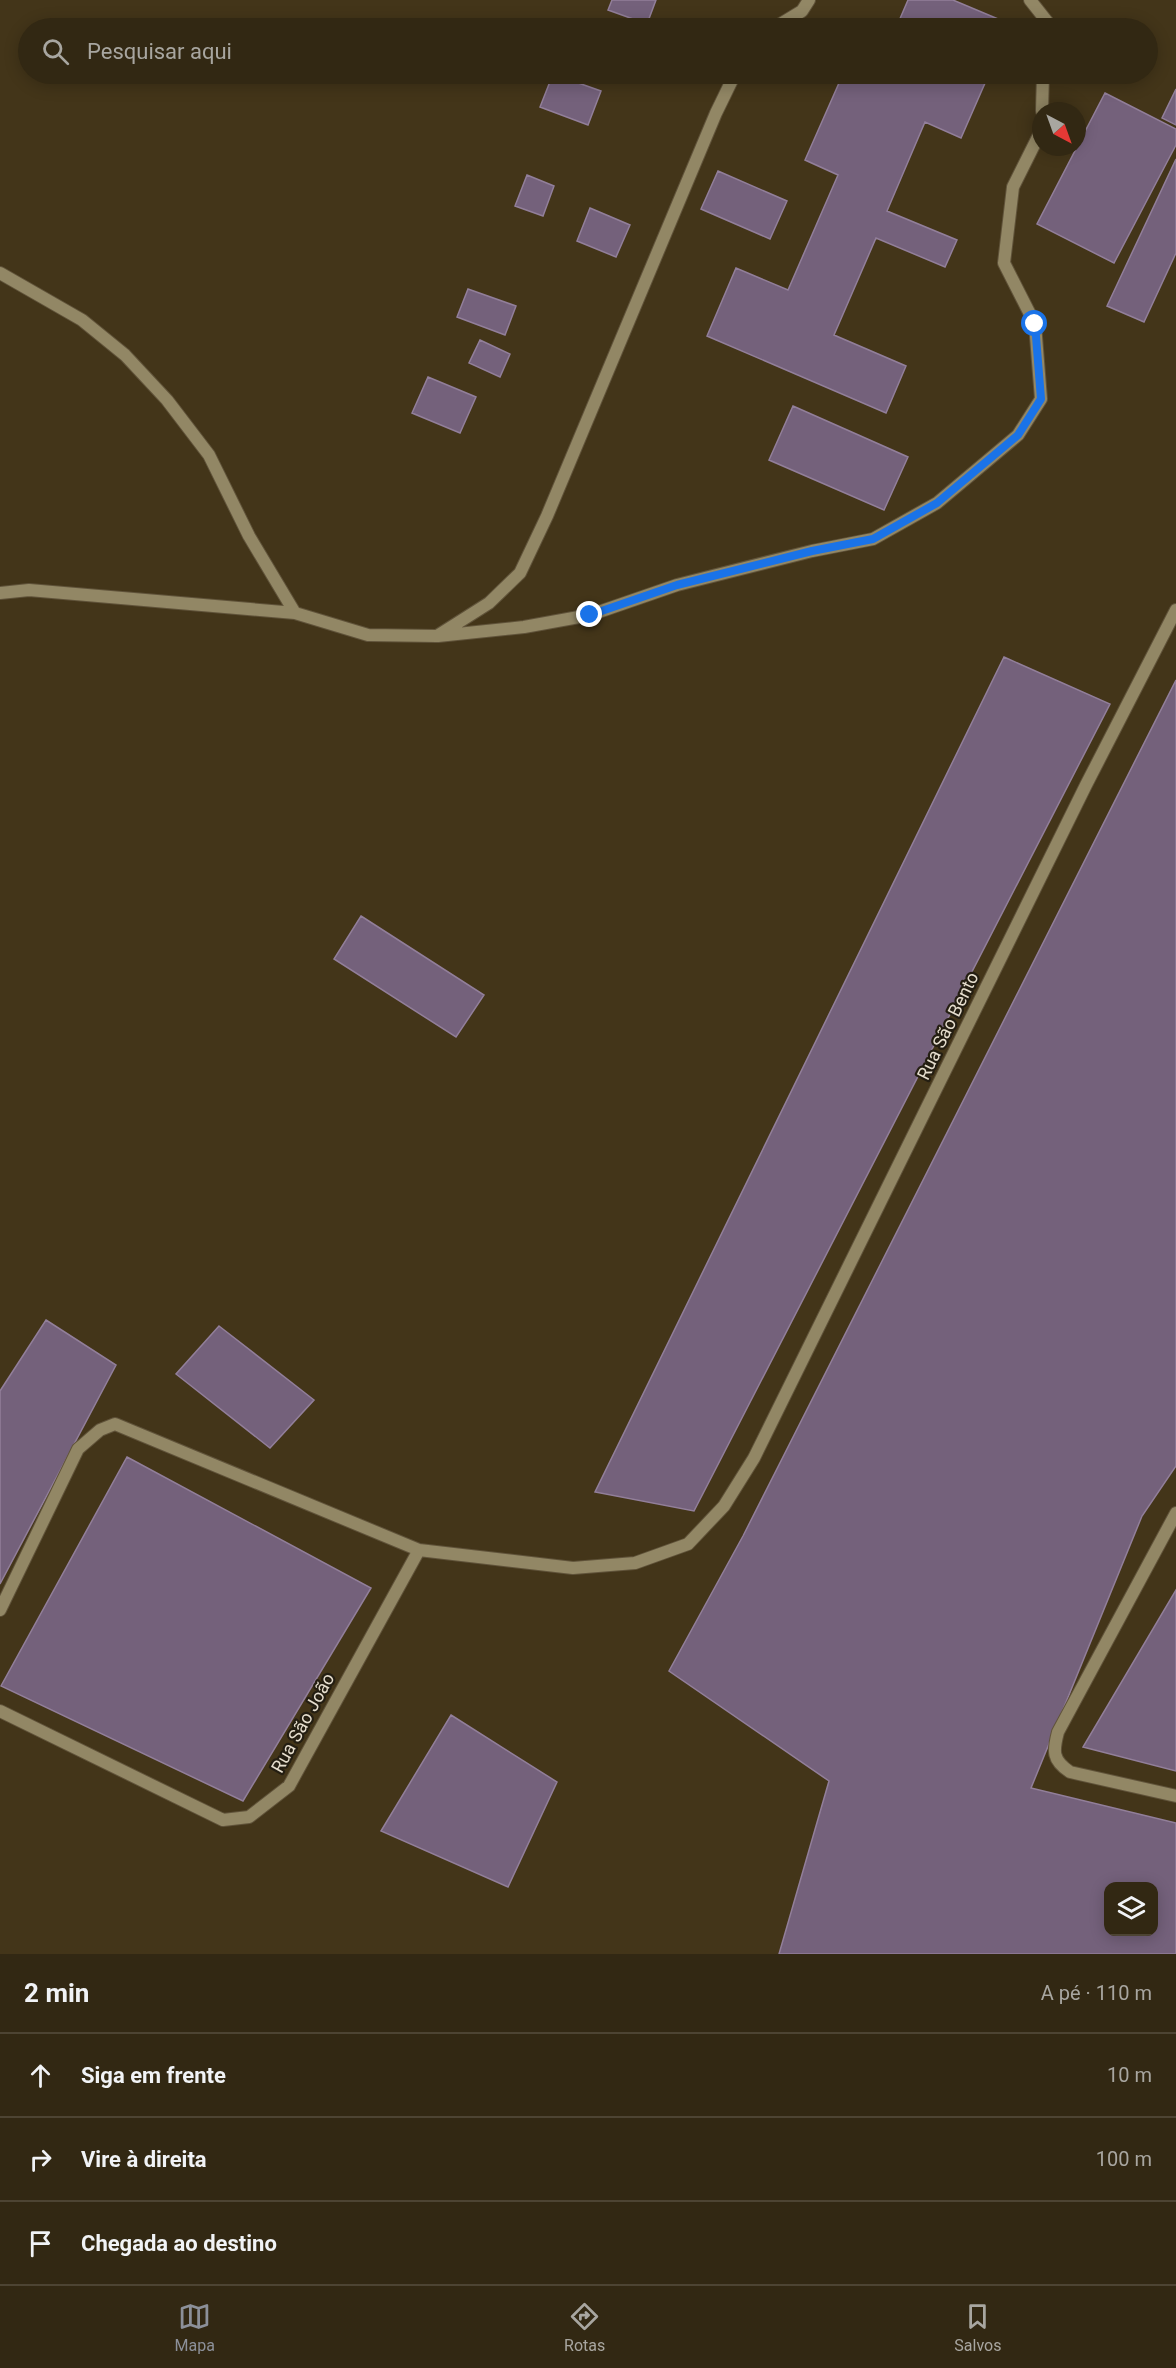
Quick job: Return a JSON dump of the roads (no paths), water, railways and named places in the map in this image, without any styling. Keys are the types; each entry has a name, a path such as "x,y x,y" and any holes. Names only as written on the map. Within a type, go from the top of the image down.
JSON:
{"street":[{"path":"790,18 802,11 809,0"},
{"path":"1030,0 1044,18"},
{"path":"437,636 489,603 520,573 552,505 716,112 730,84"},
{"path":"1042,102 1043,84"},
{"path":"0,593 29,590 295,613 368,635 437,636 524,627 590,615 677,585 812,551 873,539 937,503 1018,435 1041,399 1035,324 1004,263 1013,187 1032,149"},
{"path":"0,273 82,320 125,355 167,400 209,455 249,536 295,613"},
{"name":"Rua São Bento","path":"419,1550 573,1568 635,1563 688,1544 724,1506 754,1458 1086,785 1176,610"},
{"path":"0,1610 78,1449 100,1430 115,1424 419,1550"},
{"path":"1176,1513 1058,1732 1053,1751 1058,1765 1070,1772 1176,1796"},
{"name":"Rua São João","path":"0,1711 223,1820 249,1817 289,1786 419,1550"}]}
